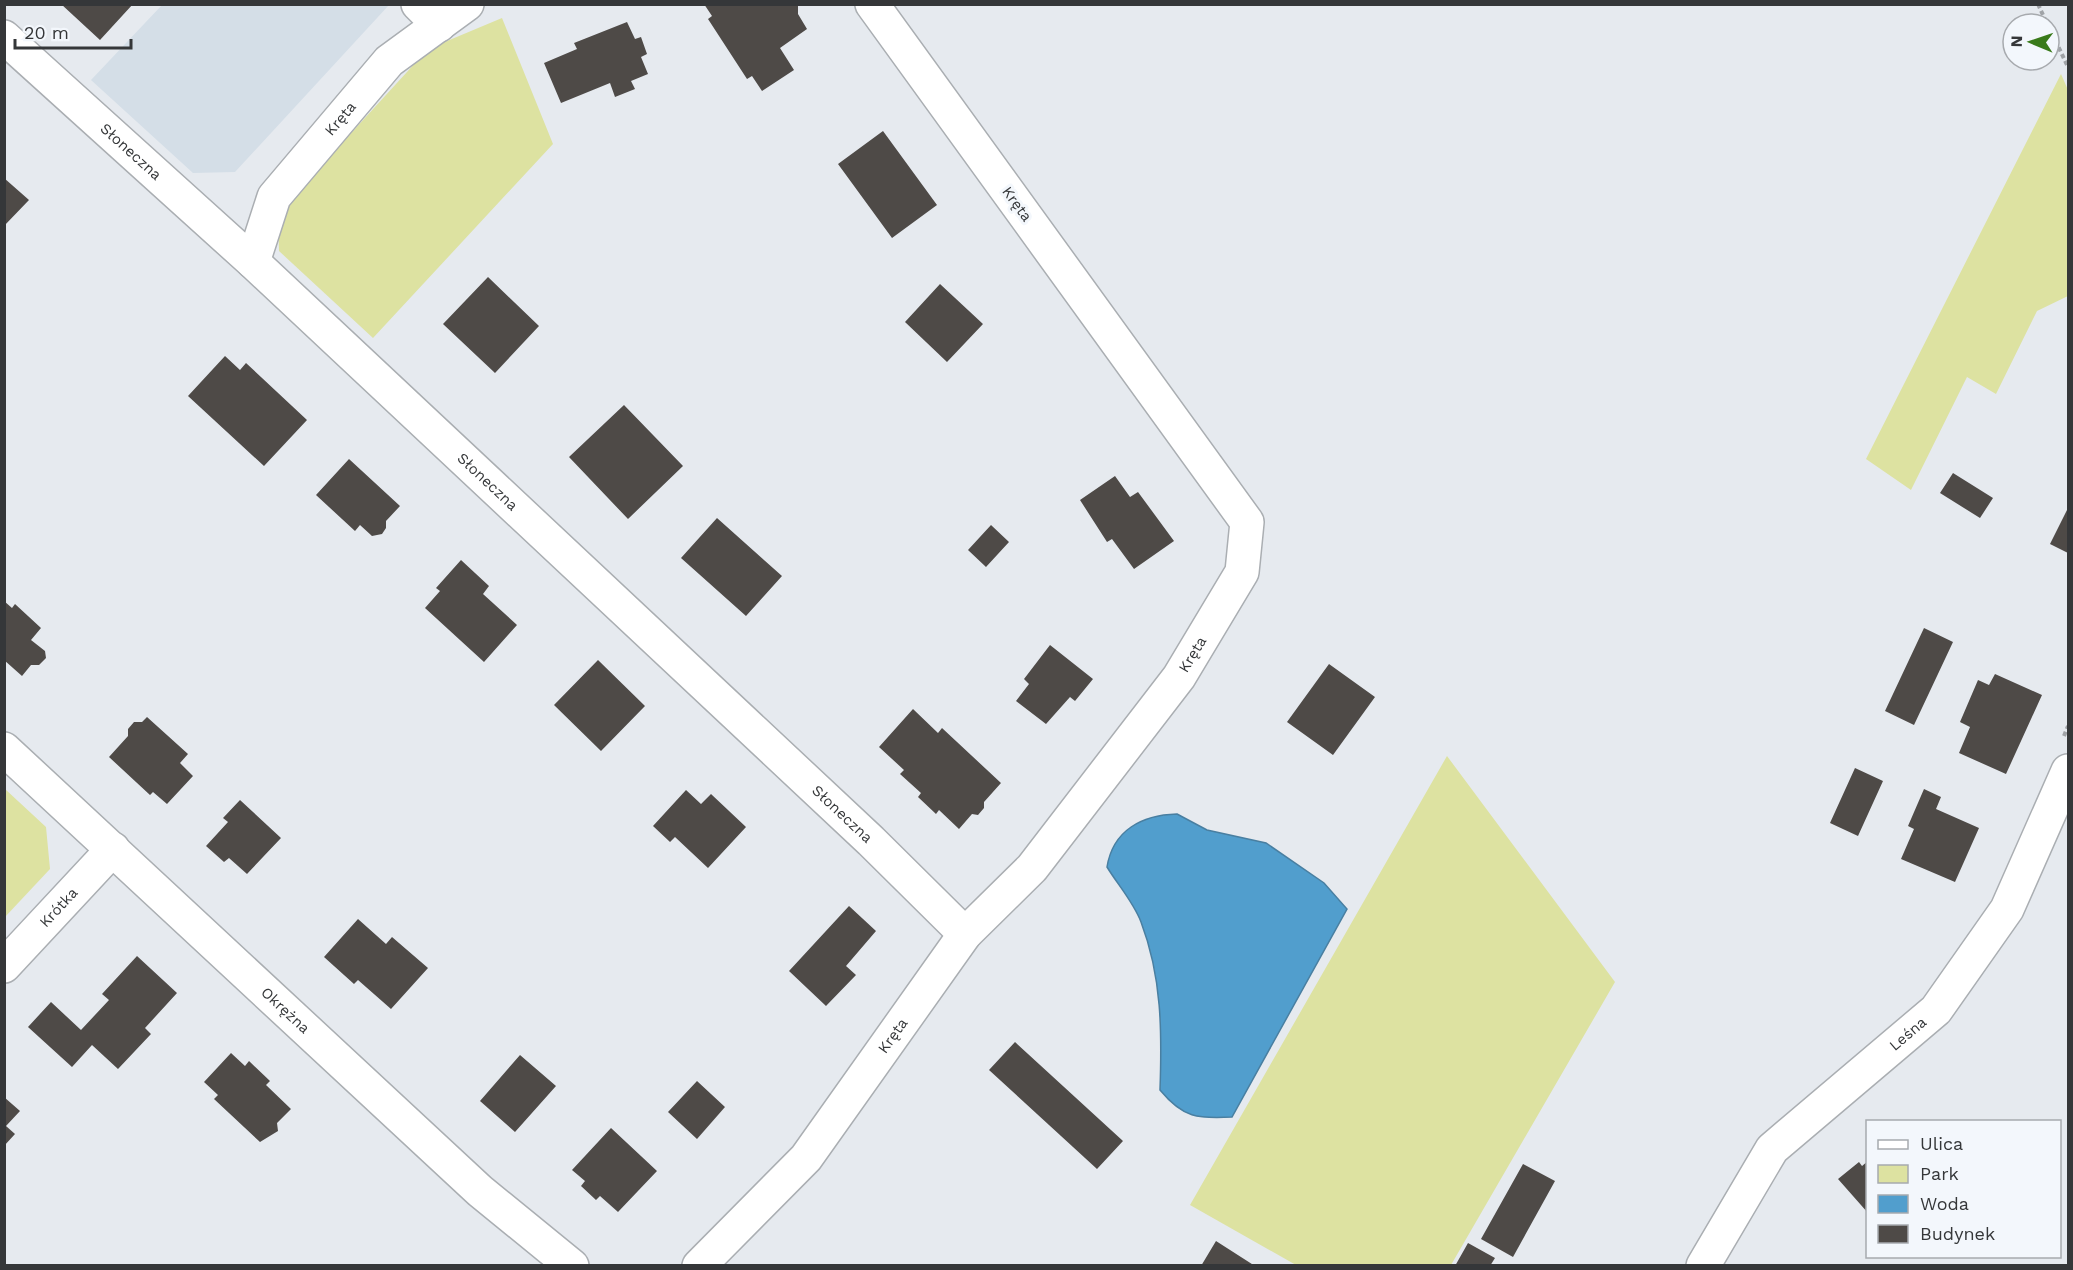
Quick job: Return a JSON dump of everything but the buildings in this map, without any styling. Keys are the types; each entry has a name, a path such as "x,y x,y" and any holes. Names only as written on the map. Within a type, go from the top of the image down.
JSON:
{"street":[{"name":"Kręta","path":"253,262 274,197 428,15 467,4"},
{"name":"Kręta","path":"699,1266 806,1158 965,934 1032,868 1179,676 1242,572 1247,522 872,4"},
{"name":"Słoneczna","path":"4,37 253,262 871,841 965,934"},
{"name":"Okrężna","path":"4,749 480,1191 572,1266"},
{"name":"Leśna","path":"1703,1266 1772,1149 1936,1010 2007,909 2068,771"},
{"name":"Krótka","path":"4,966 113,849"}],"path":[{"path":"2061,53 2068,67"}],"shaded area":[{"path":"162,5 389,5 235,172 193,173 91,80"}],"green space":[{"path":"502,18 553,144 373,338 279,251 278,213 428,49"},
{"path":"2061,74 2068,90 2068,296 2037,311 1996,394 1967,377 1911,490 1866,459"},
{"path":"1447,756 1615,982 1451,1265 1296,1265 1190,1205"},
{"path":"5,789 46,827 50,869 5,917"}],"water":[{"path":"1177,814 1207,830 1266,843 1324,883 1347,909 1232,1117 1210,1118 1192,1115 1176,1106 1160,1090 1159,1005 1153,963 1138,915 1107,867 1116,843 1131,827 1141,821"}]}
